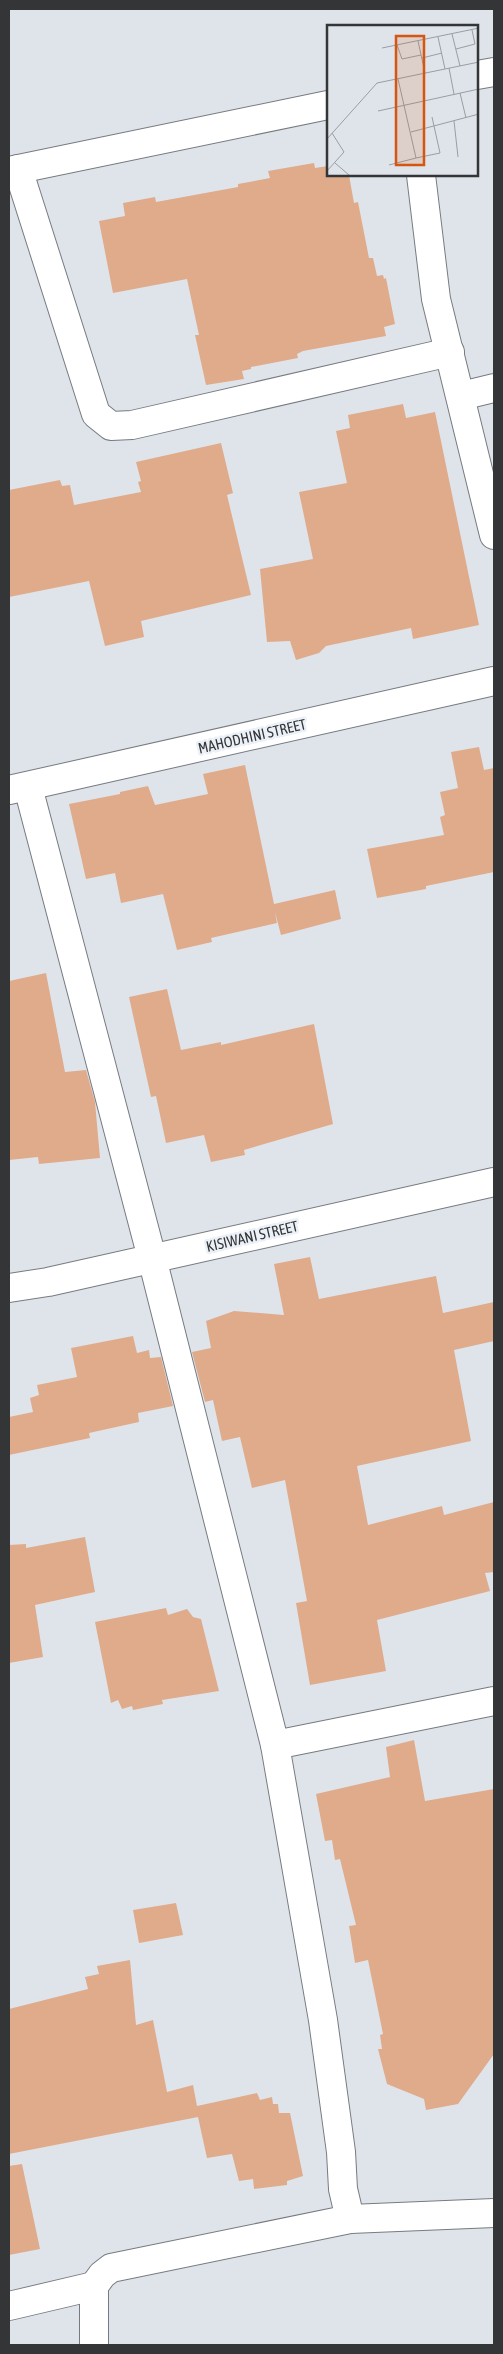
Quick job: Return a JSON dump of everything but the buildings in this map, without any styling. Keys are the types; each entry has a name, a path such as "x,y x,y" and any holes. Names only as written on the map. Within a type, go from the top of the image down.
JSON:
{"street":[{"path":"478,75 494,72"},
{"path":"327,105 13,170 96,414 112,426 132,425 450,352"},
{"path":"421,176 436,299 494,535"},
{"path":"460,396 494,388"},
{"name":"MAHODHINI STREET","path":"18,788 494,680"},
{"path":"18,788 152,1258 275,1745 323,2020 341,2152 343,2189 350,2218"},
{"name":"KISIWANI STREET","path":"9,1288 494,1182"},
{"path":"275,1745 494,1701"},
{"path":"94,2345 94,2286 102,2275 112,2268 350,2218 494,2213"},
{"path":"9,2306 94,2286"}]}
